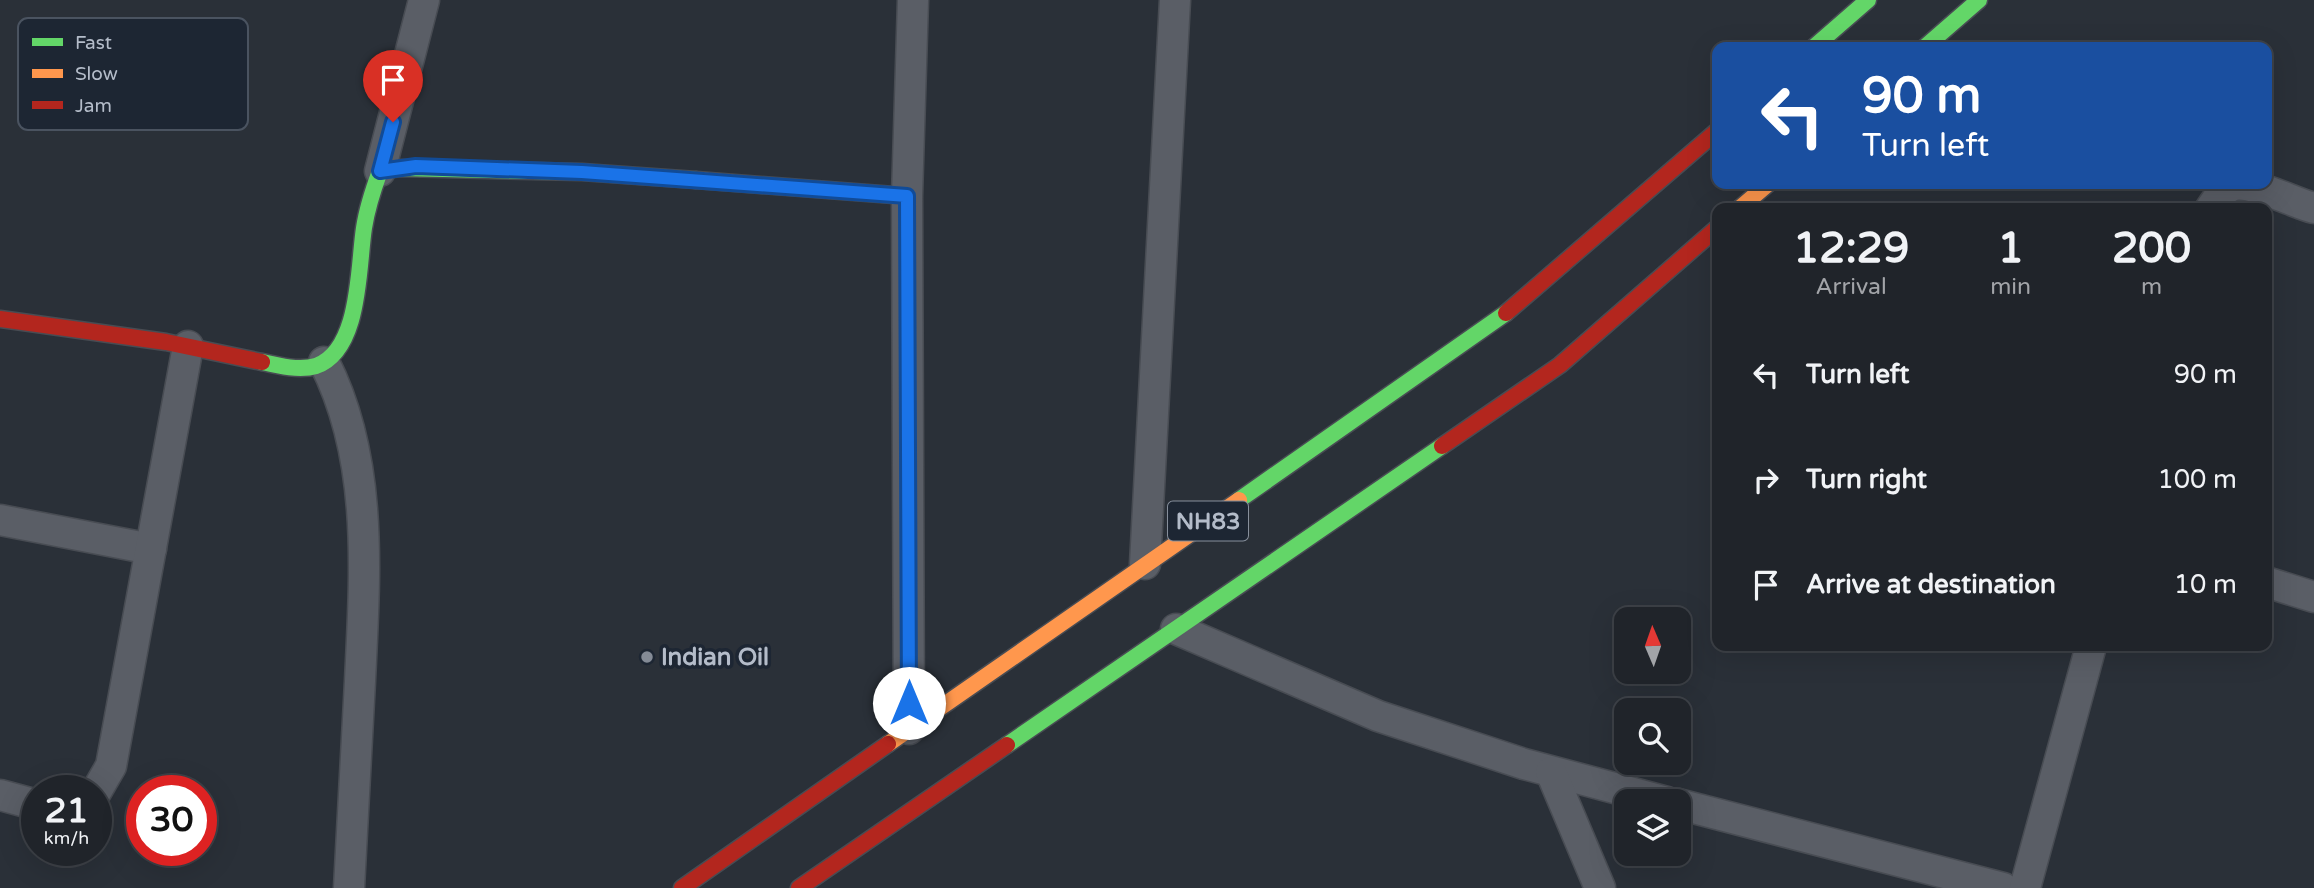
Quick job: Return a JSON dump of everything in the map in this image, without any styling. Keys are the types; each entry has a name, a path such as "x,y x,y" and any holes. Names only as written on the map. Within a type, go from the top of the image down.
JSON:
{"main road":[{"path":"1820,42 1868,0"},
{"path":"1931,42 1979,0"},
{"name":"NH83","path":"682,888 1513,308 1712,135"},
{"path":"0,319 188,346 310,368 324,362 337,350 347,332 362,222 380,171 416,166 582,172 907,196"},
{"path":"1746,203 1762,189"},
{"name":"NH83","path":"799,888 1560,365 1712,232"}],"street":[{"path":"380,171 424,0"},
{"path":"909,729 907,196 913,0"},
{"path":"1145,565 1175,0"},
{"path":"2214,203 2228,189"},
{"path":"2260,189 2314,208"},
{"path":"106,775 111,766 188,346"},
{"path":"324,362 342,397 352,440 363,519 364,588 349,888"},
{"path":"0,520 151,549"},
{"path":"2272,584 2314,597"},
{"path":"1176,629 1378,716 1551,772 1617,789"},
{"path":"2025,888 2090,651"},
{"path":"1551,772 1600,888"},
{"path":"0,795 21,801"},
{"path":"1691,807 2003,888"}],"traffic: fast":[{"path":"1820,42 1868,0"},
{"path":"1931,42 1979,0"},
{"path":"262,362 296,368 316,366 331,357 342,343 355,305 365,221 380,171 399,168 582,172 696,180"},
{"path":"1239,500 1506,313"},
{"path":"1007,745 1442,446"}],"traffic: slow":[{"path":"696,180 907,196"},
{"path":"1746,203 1762,189"},
{"path":"888,744 1239,500"}],"traffic: jam":[{"path":"1506,313 1712,135"},
{"path":"1442,446 1560,365 1712,232"},
{"path":"0,319 166,342 262,362"},
{"path":"682,888 888,744"},
{"path":"799,888 1007,745"}],"place":[{"name":"Indian Oil","path":"647,657"}],"route":[{"path":"393,122 380,171 416,166 582,172 907,196 909,703"}]}
